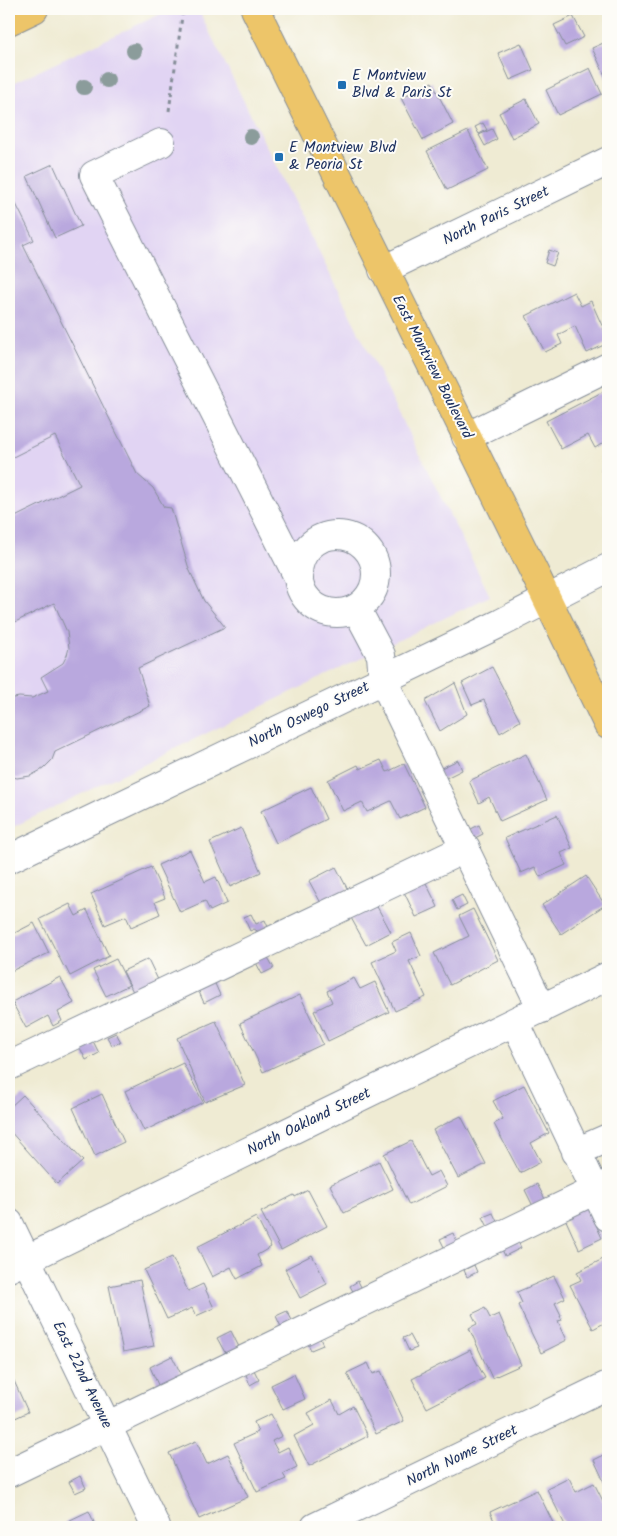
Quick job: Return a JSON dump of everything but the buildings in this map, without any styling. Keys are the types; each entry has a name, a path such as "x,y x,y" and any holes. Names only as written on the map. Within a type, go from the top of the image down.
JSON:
{"main road":[{"path":"9,21 34,9"},
{"name":"East Montview Boulevard","path":"254,9 547,598 608,725"}],"street":[{"path":"161,143 94,175 299,579 302,591 310,601 320,608 332,612 344,612 356,608 367,599 373,588 376,575 374,562 368,550 359,541 346,536 333,535 321,538 310,545 303,555 299,567 299,579"},
{"name":"North Paris Street","path":"383,270 608,161"},
{"path":"466,437 608,367"},
{"name":"North Oswego Street","path":"9,859 501,623 608,568"},
{"path":"356,608 381,655 383,680 466,848 542,1009"},
{"path":"9,1066 466,848"},
{"name":"North Oakland Street","path":"17,1264 608,976"},
{"path":"515,1022 576,1152 601,1187 608,1217"},
{"path":"576,1152 608,1138"},
{"path":"9,1473 601,1187"},
{"name":"East 22nd Avenue","path":"9,1223 17,1264 106,1426 156,1527"},
{"name":"North Nome Street","path":"315,1527 608,1385"}],"path":[{"path":"169,111 183,9"}],"shaded area":[{"path":"171,9 197,9 201,15 490,596 9,829 9,85"}],"place":[{"name":"E Montview Blvd & Paris St","path":"342,85"},
{"name":"E Montview Blvd & Peoria St","path":"279,157"}]}
